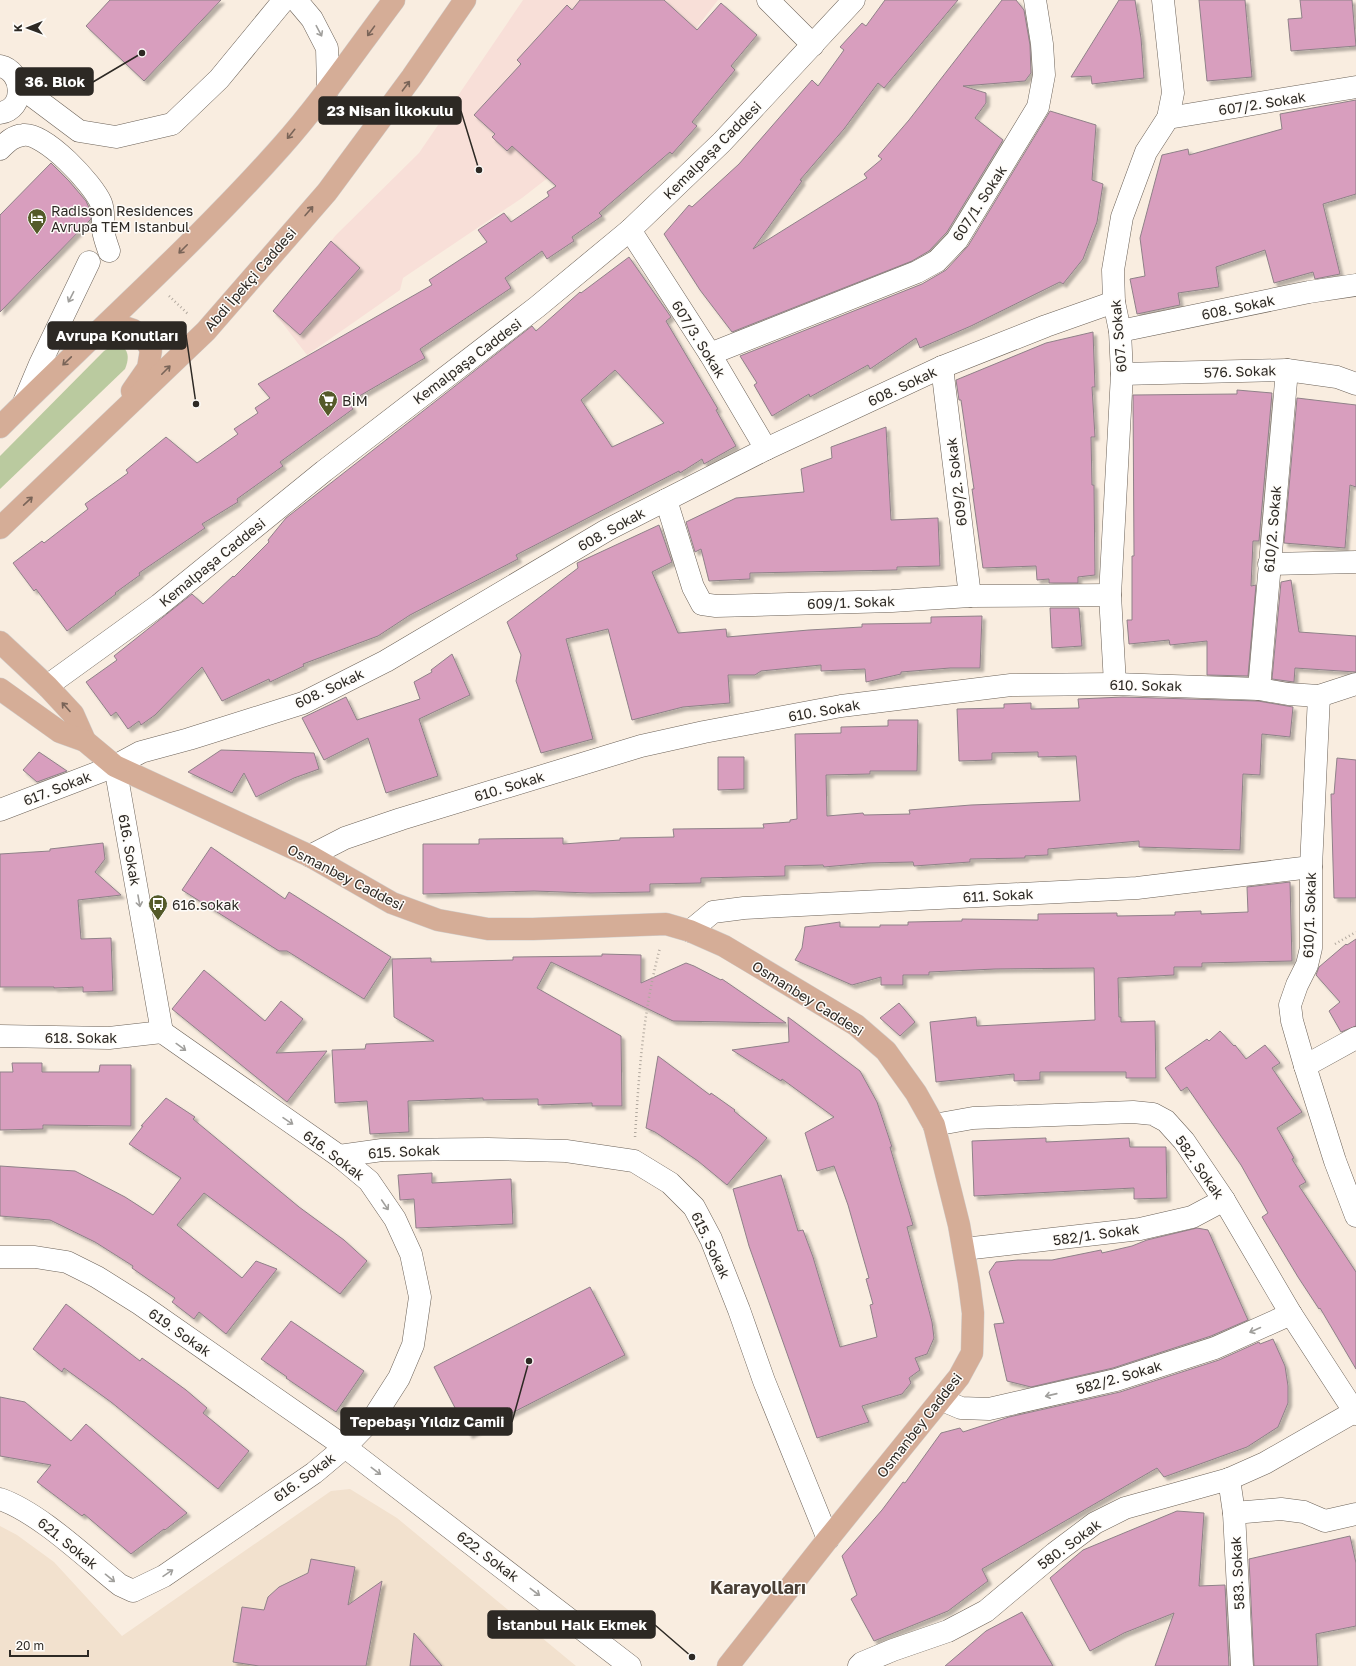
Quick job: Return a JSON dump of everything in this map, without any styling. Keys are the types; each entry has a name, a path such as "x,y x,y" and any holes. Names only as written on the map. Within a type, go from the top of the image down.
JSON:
{"main road":[{"path":"0,427 24,402 153,280 282,146 328,89 394,0"},
{"name":"Abdi İpekçi Caddesi","path":"0,528 118,417 206,331 326,192 412,77 466,0"},
{"path":"95,334 105,328 121,326 133,330 146,341 151,350 148,368 133,389 118,417"},
{"path":"0,642 47,686 73,714 85,741"},
{"path":"0,689 60,732 85,741"},
{"name":"Osmanbey Caddesi","path":"85,741 115,766 310,856 392,903 438,920 488,929 533,930 666,924 690,931 724,946 856,1025 886,1052 916,1093 934,1125 964,1249 973,1314 972,1353 959,1377 942,1400 828,1539 728,1666"}],"street":[{"path":"8,70 79,131 116,137 172,124 219,79 284,0"},
{"path":"296,0 312,19 327,48 328,89"},
{"path":"768,0 813,45"},
{"name":"Kemalpaşa Caddesi","path":"47,686 159,605 324,471 537,307 630,230 722,142 854,0"},
{"name":"607/1. Sokak","path":"710,354 917,272 937,261 957,240 1038,107 1044,76 1042,44 1034,0"},
{"name":"607. Sokak","path":"1115,684 1110,594 1122,374 1120,331 1114,302 1113,270 1122,217 1146,152 1168,118 1173,93 1163,0"},
{"path":"0,113 11,108 16,102 8,70"},
{"name":"607/2. Sokak","path":"1168,118 1356,87"},
{"path":"0,149 9,139 28,135 47,143 68,162 96,193 105,217 103,230 109,251"},
{"name":"607/3. Sokak","path":"630,230 710,354 766,449"},
{"path":"24,402 43,357 89,262"},
{"name":"608. Sokak","path":"1120,331 1309,292 1356,285"},
{"name":"608. Sokak","path":"115,766 141,752 189,739 302,703 386,661 607,530 766,449 942,367 1046,326 1114,302"},
{"name":"609/2. Sokak","path":"942,367 970,596"},
{"name":"576. Sokak","path":"1122,374 1287,370 1337,378 1356,384"},
{"name":"610/2. Sokak","path":"1259,689 1287,370"},
{"name":"609/1. Sokak","path":"666,500 693,587 702,604 716,606 892,601 970,596 1110,594"},
{"path":"1269,564 1356,562"},
{"name":"610. Sokak","path":"310,856 345,838 401,819 641,746 704,732 841,706 1011,685 1115,684 1259,689 1288,694 1319,696 1356,684"},
{"name":"610/1. Sokak","path":"1319,696 1311,867 1311,948 1308,965 1297,985 1290,1005 1292,1021 1305,1066 1335,1161 1356,1216"},
{"name":"617. Sokak","path":"0,810 115,766"},
{"name":"616. Sokak","path":"115,766 162,1032 339,1156 369,1181 395,1219 411,1254 420,1297 413,1345 399,1378 374,1417 345,1447 314,1472 164,1576 134,1591"},
{"name":"611. Sokak","path":"690,931 713,912 744,908 1137,888 1311,867"},
{"name":"618. Sokak","path":"0,1036 109,1038 162,1032"},
{"path":"1305,1066 1356,1038"},
{"name":"582. Sokak","path":"934,1125 973,1118 1133,1112 1153,1114 1166,1121 1184,1141 1224,1200 1291,1314 1355,1413"},
{"name":"615. Sokak","path":"339,1156 382,1150 488,1148 566,1151 634,1161 670,1183 694,1207 711,1239 739,1310 764,1381 828,1539"},
{"name":"582/1. Sokak","path":"964,1249 1140,1229 1192,1217 1224,1200"},
{"name":"619. Sokak","path":"0,1257 34,1257 67,1262 97,1277 140,1304 345,1447"},
{"name":"582/2. Sokak","path":"942,1400 961,1408 989,1409 1116,1380 1215,1348 1291,1314"},
{"name":"580. Sokak","path":"859,1666 862,1663 893,1650 948,1631 986,1611 1042,1563 1094,1523 1126,1508 1229,1480 1265,1463 1355,1413"},
{"name":"622. Sokak","path":"345,1447 630,1666"},
{"name":"583. Sokak","path":"1229,1480 1234,1513 1242,1666"},
{"name":"621. Sokak","path":"0,1498 23,1509 120,1585 134,1591"},
{"path":"1234,1513 1288,1510 1304,1512 1325,1521 1356,1514"}],"path":[{"path":"634,1161 641,1044 650,984 666,924"}],"shaded area":[{"path":"523,0 718,0 678,52 617,124 522,198 403,278 400,290 307,355 273,311 336,235 419,153"},
{"path":"350,1489 397,1518 576,1666 0,1666 0,1526 17,1535 54,1562 122,1636 331,1491"}],"green space":[{"path":"114,345 123,347 127,353 128,360 125,369 0,489 0,456 104,351"}],"building":[{"path":"110,0 221,0 144,81 86,26"},
{"path":"580,0 664,0 697,30 721,3 757,35 731,66 735,70 692,122 697,126 672,154 670,152 599,213 602,216 572,237 574,241 547,259 542,251 505,278 511,288 420,349 425,358 349,402 353,409 280,462 283,466 237,499 238,502 202,524 205,528 139,573 140,575 67,631 36,589 34,591 13,563 42,541 44,543 88,509 85,504 128,473 126,470 166,437 197,463 238,434 234,429 258,413 255,408 270,398 258,384 432,285 429,280 487,242 478,230 504,213 511,222 549,196 547,192 556,186 512,146 507,151 492,137 495,134 474,115 521,64 517,60 567,5 572,10"},
{"path":"885,0 958,0 884,88 878,83 844,129 800,180 802,181 753,249 867,178 864,174 882,159 878,156 909,120 1002,0 1016,0 1024,10 1030,45 1031,73 1025,81 963,86 986,93 986,103 975,118 1003,140 947,232 929,251 912,261 732,332 700,290 664,234 689,205 692,207 739,164 812,80 818,86 844,50 840,47 862,23 866,26"},
{"path":"1119,0 1135,0 1141,38 1144,78 1092,84 1091,76 1071,77"},
{"path":"1199,0 1245,0 1252,77 1207,81"},
{"path":"1300,0 1352,0 1356,46 1291,51 1288,19 1302,18"},
{"path":"1356,100 1356,194 1323,204 1340,274 1315,279 1313,272 1274,283 1265,250 1216,267 1219,287 1178,293 1180,305 1137,314 1130,279 1145,276 1140,238 1162,155 1188,149 1189,155 1282,129 1280,114"},
{"path":"1050,111 1096,125 1092,180 1103,184 1097,222 1083,259 1063,284 1060,282 971,326 920,348 916,338 870,369 868,365 810,397 809,394 772,416 754,385 757,383 740,356 922,284 946,270 968,246"},
{"name":"Radisson Residences Avrupa TEM Istanbul","path":"51,163 86,201 90,210 91,219 0,312 0,215"},
{"path":"331,241 360,268 300,335 273,311"},
{"path":"629,257 671,317 666,321 718,409 716,410 736,446 704,464 702,459 680,473 679,471 516,555 518,559 410,615 378,636 303,664 304,666 270,682 269,679 222,701 202,667 155,715 141,725 139,721 128,729 116,712 111,716 86,682 117,660 114,656 192,594 203,604 233,576 234,577 269,542 268,540 286,518 532,326 536,331 580,292 581,293","holes":["615,370 664,423 612,447 581,400"]},
{"path":"1093,332 1095,387 1092,387 1095,437 1091,437 1092,485 1094,485 1095,575 1078,577 1078,583 1049,583 1049,579 1037,580 1036,566 983,568 972,489 974,489 961,400 959,400 956,380 1046,343"},
{"path":"1237,390 1272,393 1259,541 1253,541 1251,586 1256,585 1248,676 1207,675 1207,641 1170,645 1169,640 1129,644 1127,620 1132,620 1132,556 1134,556 1133,395 1237,394"},
{"path":"1297,398 1356,405 1356,487 1350,485 1345,548 1284,543"},
{"path":"886,427 891,520 938,518 940,566 897,567 897,570 750,573 750,579 709,581 701,549 695,552 686,522 736,498 804,492 801,469 832,458 831,447"},
{"path":"659,525 672,562 652,572 678,633 726,629 727,637 862,627 862,624 931,623 931,617 982,616 980,668 950,668 901,672 901,674 866,682 865,669 821,671 821,665 761,671 755,675 728,675 730,703 683,707 632,720 608,629 566,639 593,739 541,753 516,681 521,655 507,622 578,568 577,563"},
{"path":"1291,580 1299,632 1356,636 1356,672 1295,668 1294,682 1272,679 1281,582"},
{"path":"1050,608 1079,608 1082,646 1052,648"},
{"path":"452,654 470,695 419,719 438,776 386,793 368,738 324,760 302,718 346,697 357,720 420,699 414,682 432,672 431,670"},
{"path":"1123,697 1258,701 1293,707 1290,737 1262,734 1260,775 1243,774 1240,850 1139,847 1139,841 1048,849 1048,855 1025,856 1025,858 970,859 970,862 914,866 913,862 868,863 824,867 823,865 785,866 785,876 701,878 701,883 650,884 650,892 590,893 534,891 423,894 423,844 479,844 479,839 563,838 563,844 620,840 620,838 674,837 673,829 764,828 763,824 790,822 790,820 797,819 795,734 841,733 841,727 888,726 888,720 918,720 917,771 870,771 870,774 826,775 827,816 863,813 864,815 910,814 909,810 971,805 1080,801 1076,756 1038,757 1038,752 992,753 992,760 959,761 957,709 1004,708 1004,704 1031,703 1031,709 1079,708 1078,699"},
{"path":"221,750 314,753 319,769 294,778 256,797 244,773 232,793 188,772"},
{"path":"39,752 67,771 37,782 23,770"},
{"path":"718,757 744,757 744,789 718,790"},
{"path":"1337,758 1356,760 1356,898 1334,898 1331,794 1334,794"},
{"path":"103,843 105,859 95,872 121,895 78,900 81,939 111,938 113,991 83,992 83,987 0,987 0,854 50,851 50,849"},
{"path":"211,847 285,899 289,892 391,957 364,999 287,951 279,951 182,890"},
{"path":"1290,882 1292,961 1202,963 1202,967 1174,967 1174,975 1118,978 1119,1017 1121,1017 1121,1022 1155,1021 1156,1078 1126,1078 1126,1072 1040,1072 1040,1080 1014,1081 1014,1074 936,1082 930,1022 976,1017 977,1026 1095,1020 1094,968 995,969 929,972 929,975 903,975 903,985 881,985 881,977 852,985 795,960 802,948 805,927 840,922 840,927 880,927 880,925 908,925 908,922 962,921 962,919 1038,920 1038,914 1117,913 1117,916 1175,915 1175,912 1201,911 1201,914 1248,912 1247,887"},
{"path":"1356,939 1356,1026 1341,1032 1329,1011 1340,1002 1316,975 1319,967 1346,944 1347,945"},
{"path":"602,954 641,955 641,983 686,963 694,966 721,980 722,979 786,1023 673,1021 551,962 537,988 621,1036 622,1106 592,1106 592,1103 538,1105 538,1099 483,1100 483,1098 408,1101 409,1132 370,1134 367,1101 335,1103 332,1050 365,1049 366,1044 434,1041 394,1017 392,959 431,958 431,962 513,960 513,957 602,956"},
{"path":"204,970 265,1021 281,1001 303,1019 276,1053 327,1051 287,1102 172,1009"},
{"path":"899,1003 915,1022 900,1036 880,1018"},
{"path":"788,1017 860,1071 877,1102 892,1147 890,1147 913,1225 907,1227 932,1322 934,1338 927,1354 915,1358 920,1370 909,1378 911,1383 902,1394 862,1406 869,1422 817,1438 749,1246 733,1189 781,1175 798,1231 803,1230 813,1257 840,1347 877,1337 870,1305 873,1304 866,1279 869,1278 848,1205 834,1166 817,1171 805,1133 834,1117 782,1079 781,1081 732,1050 789,1042"},
{"path":"1220,1031 1234,1046 1235,1045 1246,1059 1265,1045 1280,1063 1272,1068 1302,1112 1277,1128 1294,1158 1292,1159 1306,1182 1299,1186 1356,1272 1356,1369 1320,1308 1319,1309 1298,1277 1262,1217 1268,1213 1241,1165 1187,1087 1181,1091 1165,1068 1207,1039 1209,1041"},
{"path":"658,1056 710,1095 711,1093 735,1110 734,1111 767,1138 727,1185 698,1161 655,1132 646,1128"},
{"path":"12,1063 42,1063 42,1072 99,1072 100,1065 131,1065 131,1126 43,1125 43,1129 0,1130 0,1072 13,1072"},
{"path":"166,1098 195,1117 193,1119 299,1207 344,1240 367,1261 340,1294 204,1193 177,1225 242,1278 256,1261 277,1269 226,1334 199,1312 194,1319 172,1302 175,1298 132,1268 133,1266 95,1242 50,1220 0,1216 0,1166 75,1171 125,1197 153,1215 181,1178 129,1144 143,1126 141,1126"},
{"path":"1046,1138 1046,1142 1129,1138 1130,1147 1166,1147 1167,1198 1134,1199 1134,1188 974,1196 972,1141"},
{"path":"432,1173 432,1183 511,1179 513,1224 416,1228 414,1199 400,1200 398,1175"},
{"path":"1197,1228 1208,1230 1248,1320 1211,1336 1113,1368 1031,1387 1007,1381 994,1324 1004,1323 989,1272 996,1262 1018,1260 1052,1260 1101,1250 1102,1253"},
{"path":"590,1287 625,1355 469,1435 434,1367"},
{"path":"66,1304 140,1361 142,1358 186,1390 207,1408 203,1413 249,1451 218,1489 111,1402 64,1368 62,1372 33,1349"},
{"path":"291,1321 364,1371 336,1412 261,1359"},
{"path":"1273,1339 1285,1366 1288,1386 1288,1403 1278,1427 1247,1447 1164,1477 1157,1468 982,1569 988,1581 948,1611 874,1641 851,1599 857,1595 842,1556 882,1510 903,1482 905,1483 941,1433 960,1428 963,1432 1009,1417 1120,1392 1219,1360 1259,1342 1260,1344"},
{"path":"0,1397 25,1402 71,1441 86,1424 187,1513 131,1554 84,1514 82,1516 37,1482 51,1465 0,1456"},
{"path":"1177,1511 1204,1513 1199,1586 1225,1585 1229,1666 1155,1666 1174,1613 1124,1633 1090,1651 1050,1578 1083,1550"},
{"path":"1350,1536 1356,1563 1356,1626 1316,1634 1318,1666 1254,1666 1249,1559"},
{"path":"311,1559 355,1567 348,1605 382,1581 366,1666 259,1666 233,1662 242,1607 264,1610 268,1597 279,1587 308,1573"},
{"path":"1022,1612 1053,1666 945,1666 986,1631"},
{"path":"414,1633 442,1666 410,1666"}],"place":[{"name":"36. Blok","path":"142,53"},
{"name":"23 Nisan İlkokulu","path":"479,170"},
{"name":"Radisson Residences Avrupa TEM Istanbul","path":"37,235"},
{"name":"Avrupa Konutları","path":"196,404"},
{"name":"BİM","path":"328,417"},
{"name":"616.sokak","path":"158,921"},
{"name":"Tepebaşı Yıldız Camii","path":"529,1361"},
{"name":"İstanbul Halk Ekmek","path":"692,1657"}],"district":[{"name":"Karayolları","path":"758,1587"}]}
